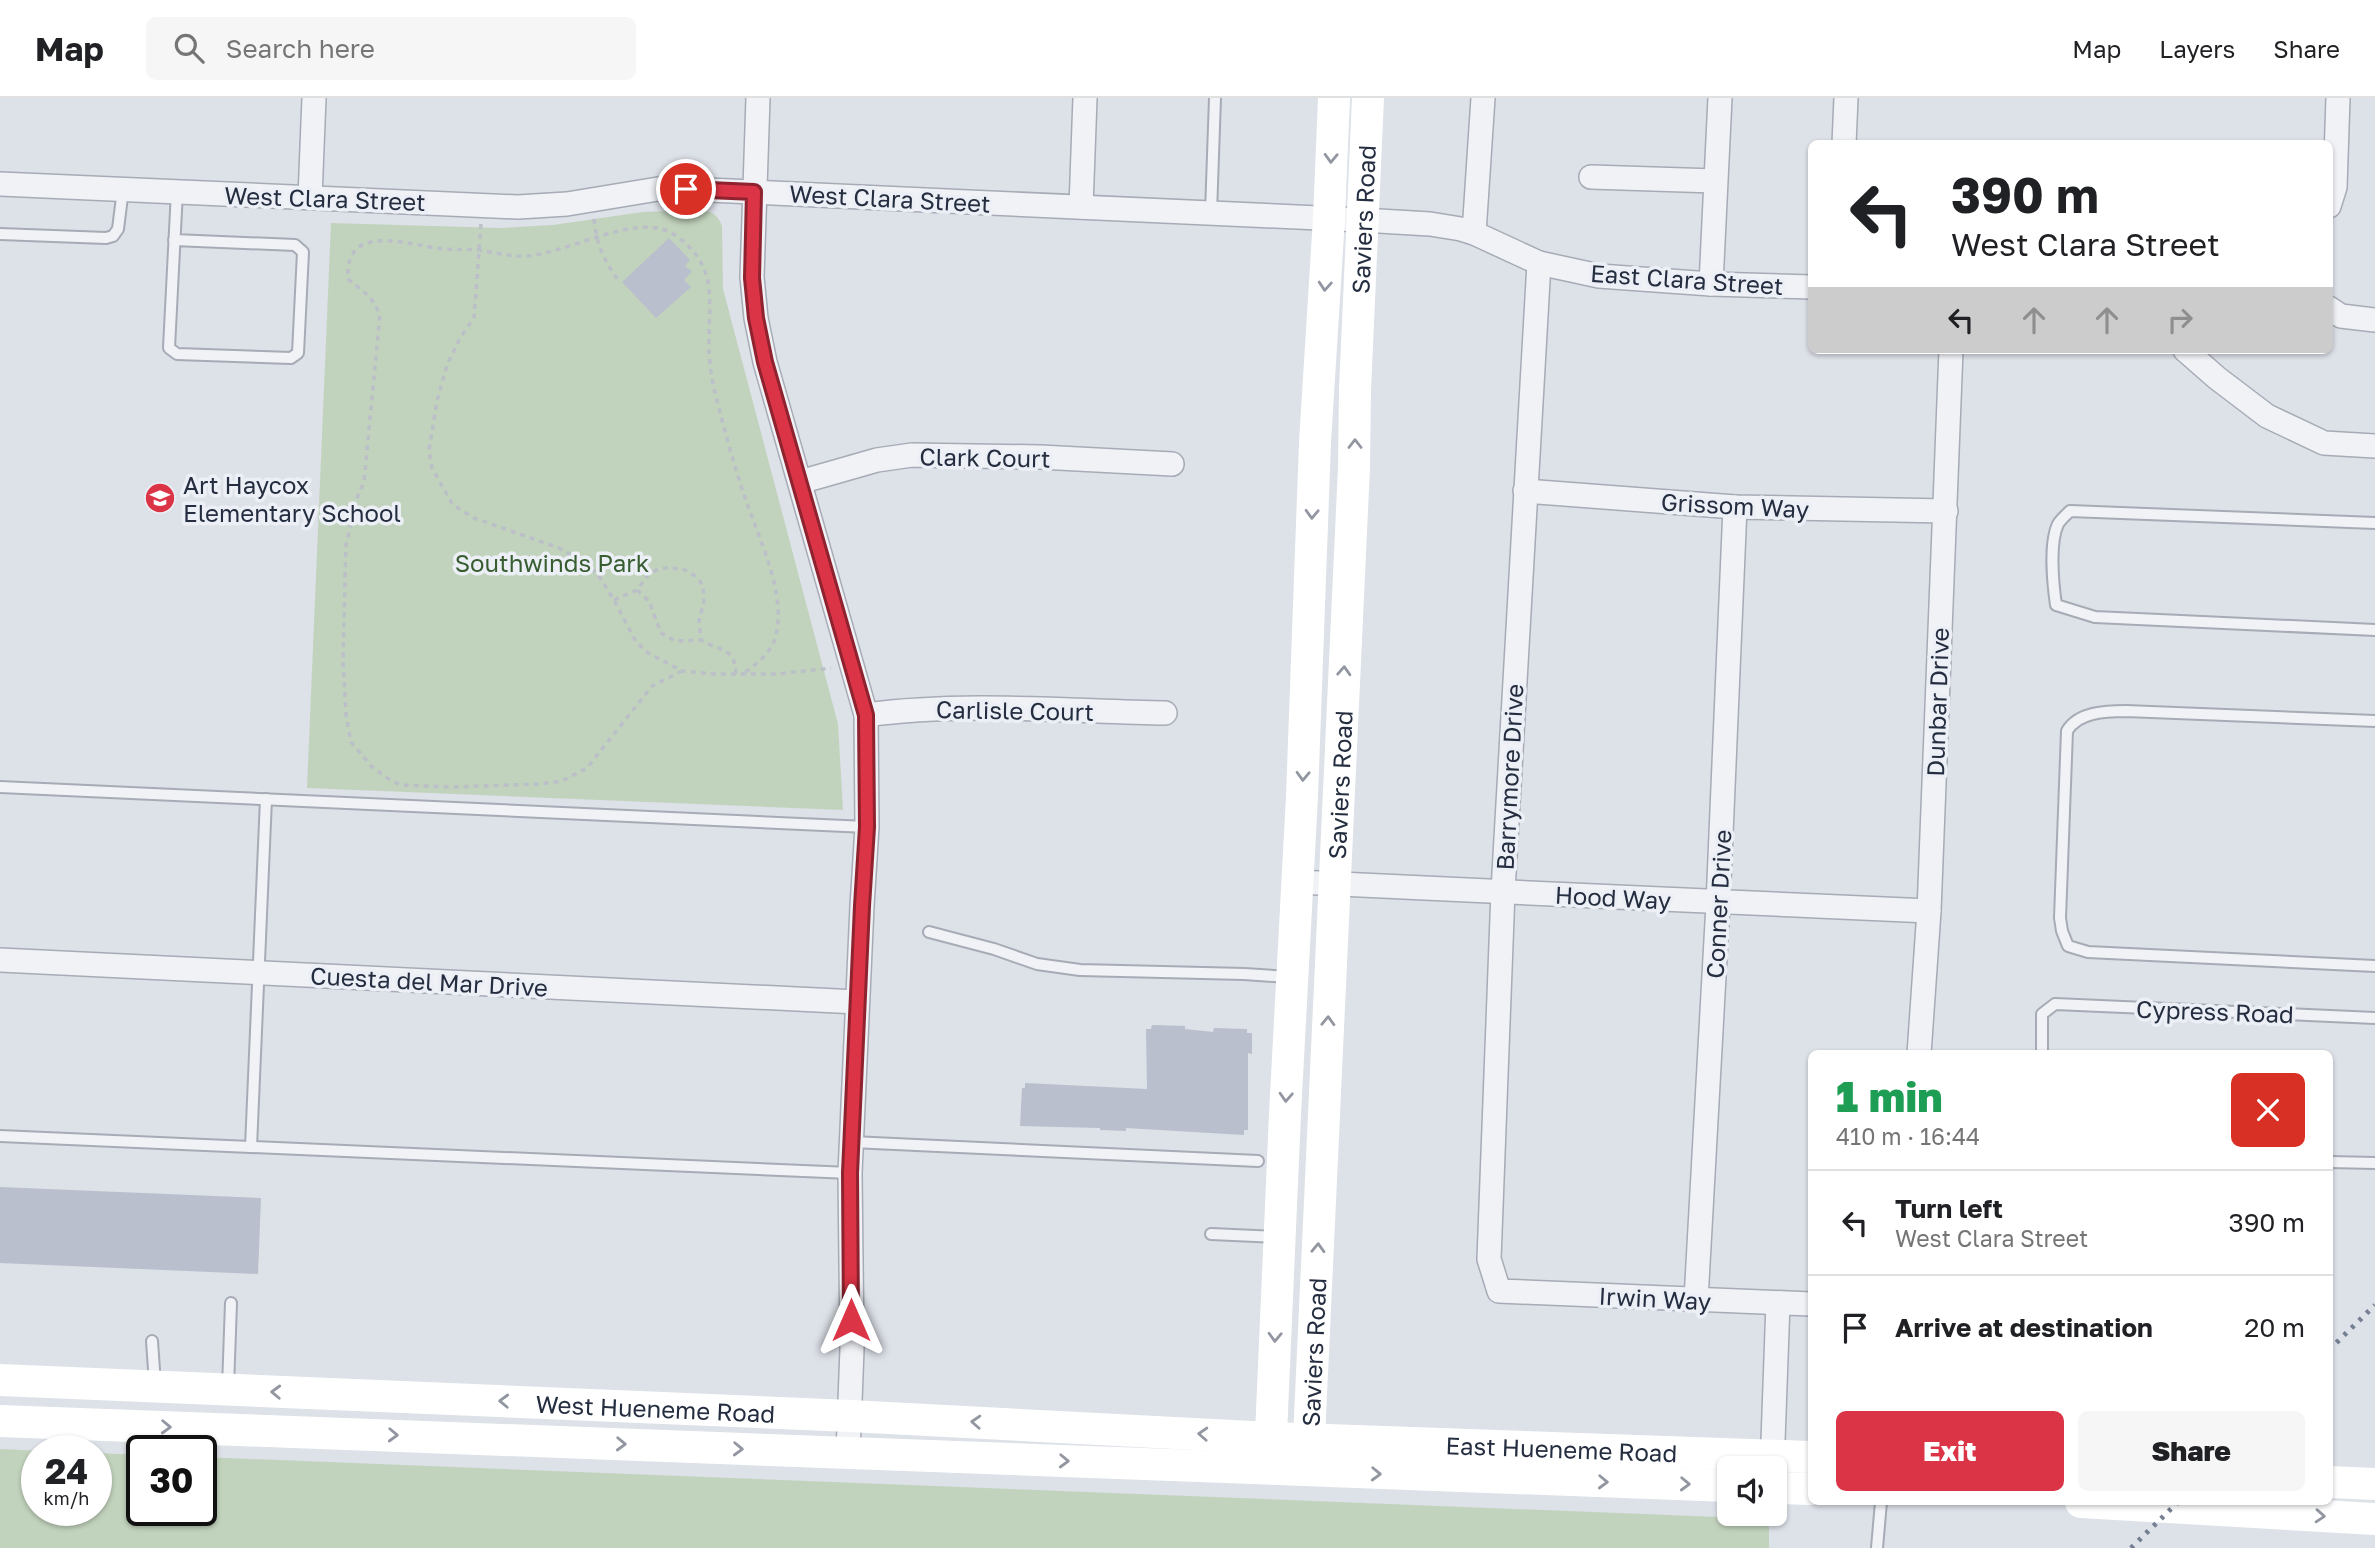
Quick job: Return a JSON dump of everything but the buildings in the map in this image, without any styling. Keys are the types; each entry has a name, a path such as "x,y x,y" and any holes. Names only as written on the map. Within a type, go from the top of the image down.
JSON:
{"main road":[{"name":"Saviers Road","path":"1269,1469 1315,442 1334,98"},
{"name":"Saviers Road","path":"1308,1472 1354,467 1368,98"},
{"name":"West Hueneme Road","path":"0,1380 850,1416 1310,1439"},
{"path":"0,1409 23,1403 125,1407 138,1404 156,1387"},
{"name":"West Hueneme Road","path":"0,1421 1308,1472"},
{"name":"East Hueneme Road","path":"1310,1439 1717,1459"},
{"name":"East Hueneme Road","path":"1787,1460 1808,1457"},
{"name":"East Hueneme Road","path":"1308,1472 1717,1486"},
{"path":"2333,1482 2375,1484"},
{"path":"1787,1488 1808,1489"},
{"path":"2133,1505 2375,1519"}],"street":[{"path":"310,197 314,98"},
{"path":"758,98 752,278 756,318 765,362 866,715 867,827 864,845 850,1173 852,1349 848,1453"},
{"path":"1081,207 1085,98"},
{"path":"1474,233 1483,98"},
{"path":"1711,284 1720,98"},
{"path":"1844,140 1846,98"},
{"path":"2333,193 2338,98"},
{"path":"1591,177 1715,181"},
{"name":"West Clara Street","path":"0,184 518,207 567,204 664,188 1362,220"},
{"name":"East Clara Street","path":"1362,220 1430,224 1474,233 1539,263 1599,276 1711,284 1808,287"},
{"name":"Barrymore Drive","path":"1499,1291 1489,1259 1503,891 1539,263"},
{"path":"2333,311 2341,316 2375,320"},
{"name":"Dunbar Drive","path":"1919,1050 1928,911 1951,354"},
{"path":"2190,354 2267,416 2324,443 2375,446"},
{"name":"Clark Court","path":"800,482 877,460 912,455 1040,457 1172,464"},
{"name":"Grissom Way","path":"1525,491 1735,507 1945,511"},
{"name":"Conner Drive","path":"1696,1300 1718,904 1735,507"},
{"name":"Carlisle Court","path":"866,715 909,709 955,707 1165,713"},
{"name":"Hood Way","path":"1297,882 1718,904 1928,911"},
{"name":"Cuesta del Mar Drive","path":"0,960 857,1003"},
{"name":"Irwin Way","path":"1499,1291 1808,1304"},
{"path":"1772,1456 1778,1303"}],"lane":[{"path":"1211,213 1215,98"},
{"path":"0,234 106,238 113,236 118,229 123,189"},
{"path":"174,240 295,245 303,252 298,354 291,358 177,354 169,348 174,240 177,191"},
{"path":"2375,523 2070,510 2059,523 2054,544 2053,583 2056,605 2095,617 2375,630"},
{"path":"2375,721 2126,711 2099,712 2076,721 2067,731 2060,918 2068,946 2088,952 2375,966"},
{"path":"0,787 867,827"},
{"path":"251,1147 266,799"},
{"path":"929,932 994,949 1037,964 1080,970 1244,974 1292,978"},
{"name":"Cypress Road","path":"2042,1050 2042,1014 2055,1004 2375,1018"},
{"path":"0,1136 850,1173"},
{"path":"852,1142 1258,1161"},
{"path":"2333,1162 2375,1163"},
{"path":"1211,1234 1279,1237"},
{"path":"228,1390 231,1303"},
{"path":"152,1341 156,1387"},
{"path":"1877,1548 1881,1505"}],"path":[{"path":"592,199 597,237 608,267 620,281"},
{"path":"481,204 474,318 460,338 447,365 436,401 429,450 432,468 453,505 474,518 573,554 590,566 614,600 636,642 648,653 682,671 743,674 813,671 851,664"},
{"path":"682,671 652,686 587,768 562,781 450,788 400,785 371,766 351,743 346,715 343,660 346,545 357,498 364,482 380,314 370,297 348,279 347,265 355,250 368,242 397,240 440,248 518,257 534,256 630,228 672,233 694,251 706,270 710,294 710,369 717,399 746,501 770,564 776,591 777,634 772,647 763,659 743,674"},
{"path":"614,600 637,590 648,575 667,568 683,569 697,578 703,586 705,594 699,621 701,640"},
{"path":"637,590 649,601 661,633 675,641 701,640 732,655 736,659 736,674"}],"green space":[{"name":"Southwinds Park","path":"698,210 713,214 722,226 723,289 838,724 843,810 307,788 331,223 501,228 553,225 643,212"},
{"path":"0,1449 21,1450 21,1526 112,1526 112,1454 126,1454 126,1526 217,1526 217,1458 1717,1517 1717,1526 1769,1526 1769,1548 0,1548"}],"railway":[{"path":"2333,1346 2375,1305"},
{"path":"2131,1548 2175,1505"}],"place":[{"name":"Art Haycox Elementary School","path":"160,498"}],"route":[{"path":"686,189 754,192 752,278 756,318 765,362 866,715 867,827 850,1173 851,1320"}]}
